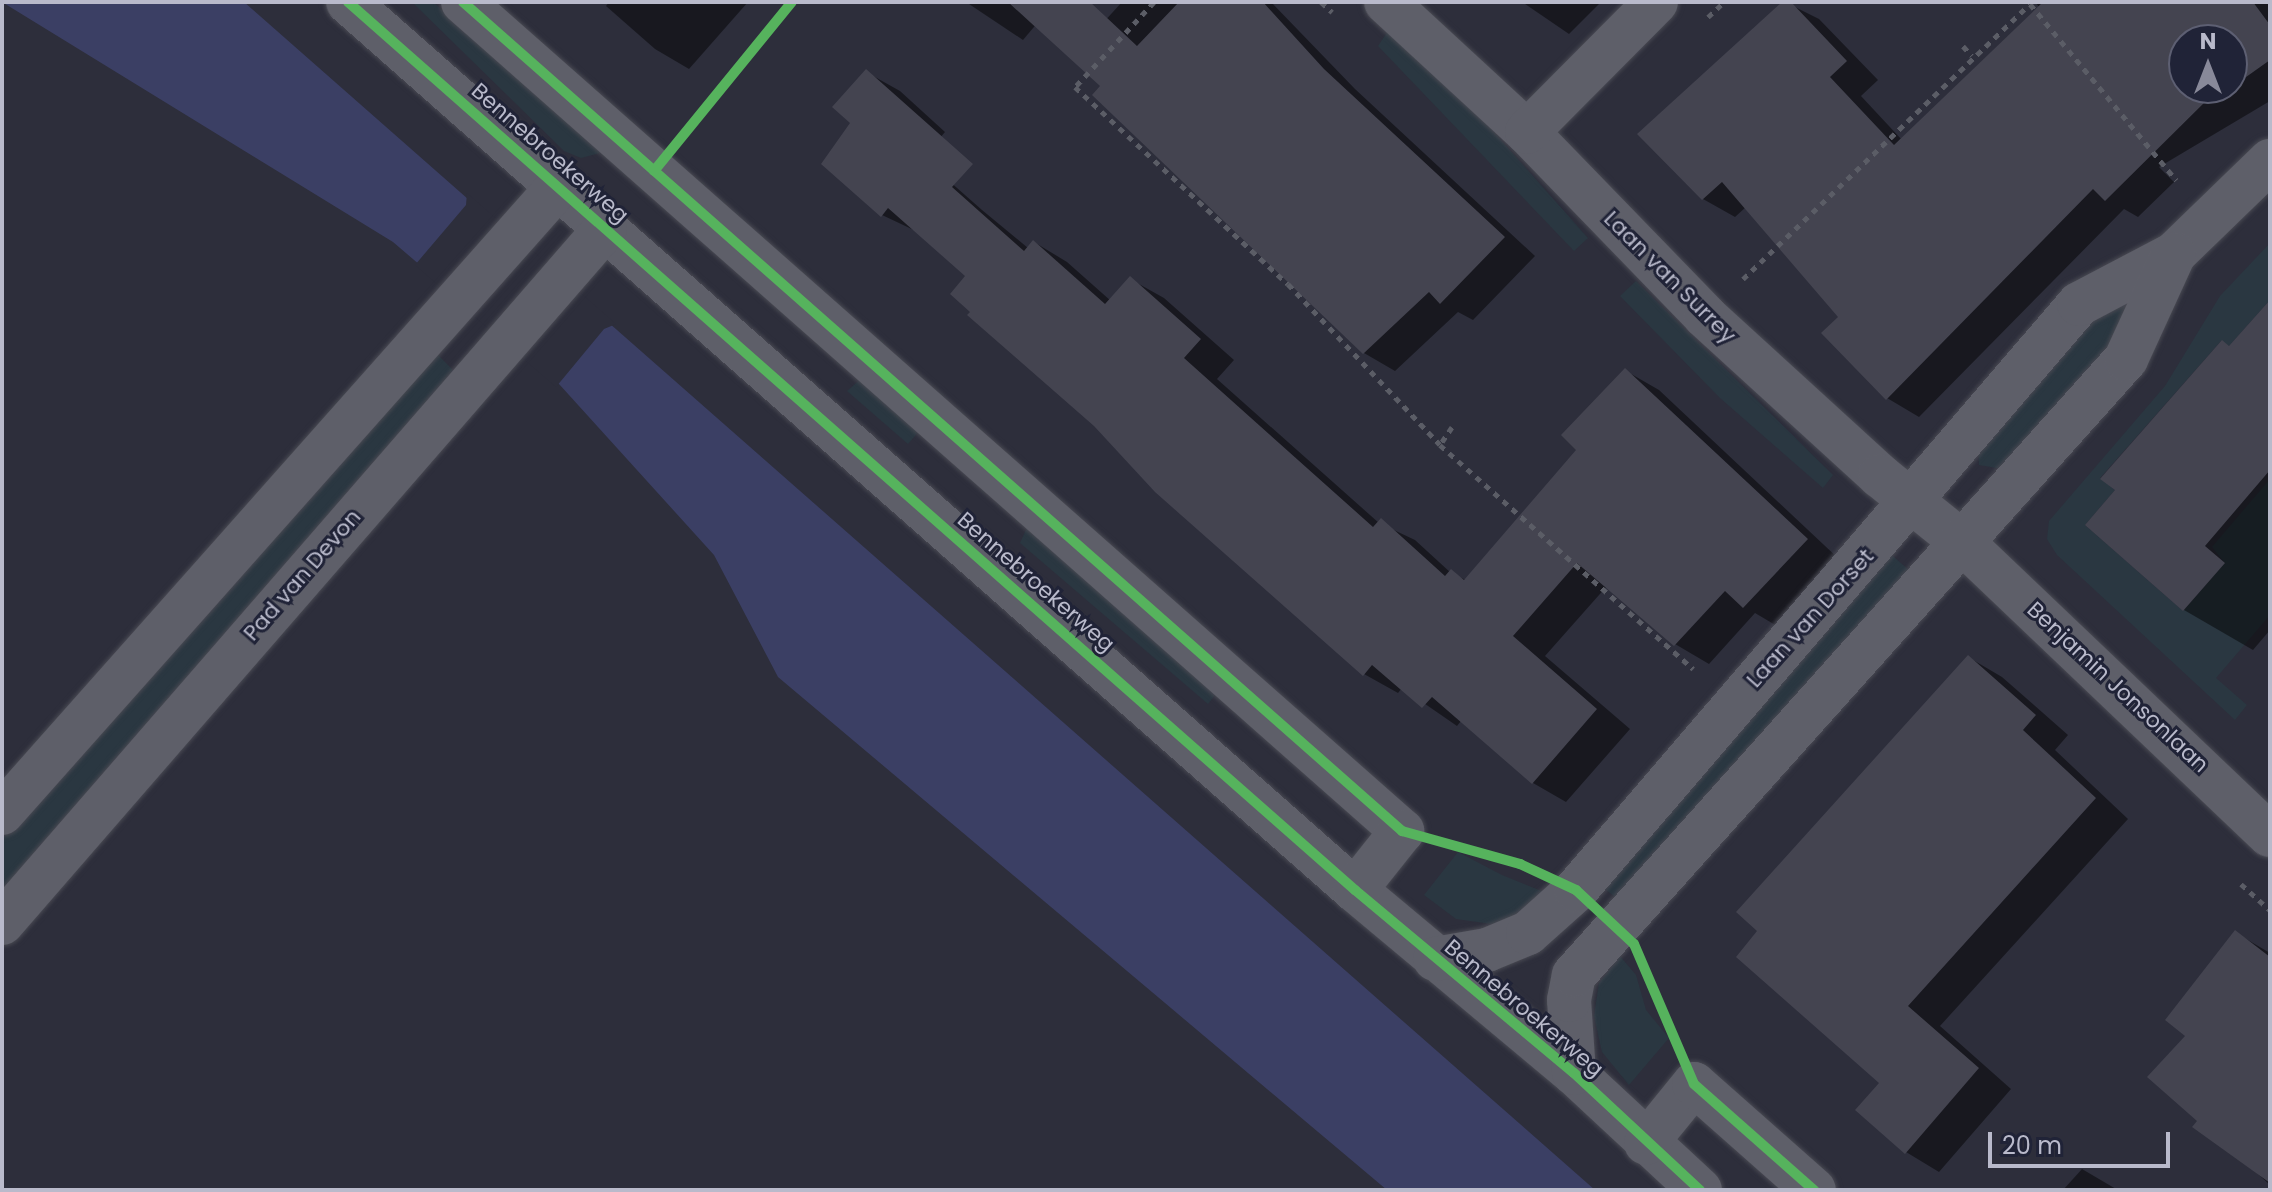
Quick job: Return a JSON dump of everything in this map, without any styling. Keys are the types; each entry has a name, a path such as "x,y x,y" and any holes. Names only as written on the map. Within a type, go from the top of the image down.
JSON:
{"street":[{"name":"Bennebroekerweg","path":"348,2 558,187 592,244 1435,959 1574,1073 1700,1190"},
{"path":"463,2 1402,831 1355,890"},
{"name":"Laan van Surrey","path":"1386,2 1527,132 1705,316 1880,476 1915,501 1962,542"},
{"path":"1527,132 1656,2"},
{"name":"Laan van Dorset","path":"1435,959 1487,950 1528,933 1576,890 1732,704 1915,501 2079,304 2174,254 2270,161"},
{"path":"2,813 426,331 558,187"},
{"name":"Pad van Devon","path":"2,923 475,374 592,244"},
{"name":"Laan van Dorset","path":"1574,1073 1569,1000 1574,975 2126,359 2174,254"},
{"name":"Benjamin Jonsonlaan","path":"1962,542 2270,835"},
{"path":"1646,1143 1694,1084 1814,1190"}],"path":[{"path":"1154,2 1075,87 1288,284 1440,445 1732,704"},
{"path":"1705,316 1972,56 2030,4 2208,219"},
{"path":"1963,46 1972,56"},
{"path":"1440,445 1452,427"},
{"path":"2237,879 2270,910"}],"shaded area":[{"path":"412,2 433,2 604,152 581,158 564,151"},
{"path":"1390,28 1477,113 1588,238 1574,251 1378,46"},
{"path":"2270,243 2270,300 2229,346 2221,341 2100,478 2115,490 2085,525 2183,611 2225,563 2212,547 2270,479 2270,615 2216,678 2247,705 2235,720 2057,555 2047,539 2049,521 2165,386 2220,296"},
{"path":"1636,281 1833,475 1823,488 1720,398 1620,296"},
{"path":"2140,291 2112,350 2008,470 1979,465 1978,444 2075,333"},
{"path":"434,351 459,376 2,896 2,839"},
{"path":"862,378 921,429 908,444 847,391"},
{"path":"1029,523 1220,689 1208,704 1020,543"},
{"path":"1886,550 1918,578 1621,902 1604,888"},
{"path":"1458,852 1502,875 1554,896 1498,925 1456,919 1424,895"},
{"path":"1620,956 1636,975 1646,1010 1669,1038 1629,1085 1602,1052 1594,1016 1599,983"}],"water":[{"path":"2,2 244,2 1595,1190 1387,1190 778,677 714,555 559,384 393,242"}],"pier":[{"path":"467,193 616,324 604,329 556,387 415,265 466,205"}],"building":[{"path":"1008,2 1090,2 1137,46 1179,2 1263,2 1324,69 1505,237 1440,304 1429,292 1363,354 1092,95 1100,86"},
{"path":"1782,2 1791,2 1847,61 1830,77 1894,145 2043,2 2253,2 2270,25 2270,60 2248,76 2248,24 2168,24 2168,104 2203,104 2105,201 2093,189 1886,400 1821,333 1838,317 1722,182 1702,200 1637,134"},
{"path":"866,69 973,164 952,187 1024,251 1033,240 1105,304 1130,276 1201,339 1184,358 1373,527 1381,518 1445,576 1451,569 1464,580 1576,450 1561,435 1625,368 1808,539 1743,608 1725,591 1674,646 1577,563 1513,636 1597,709 1532,784 1432,697 1422,708 1372,665 1363,676 1155,492 1094,426 967,315 970,312 950,294 965,276 888,208 881,217 821,164 850,123 832,107"},
{"path":"2270,300 2270,470 2205,546 2225,563 2183,611 2085,525 2115,490 2100,479 2222,340 2229,346"},
{"path":"1968,655 2036,715 2023,730 2096,798 1908,1006 1979,1068 1905,1154 1855,1110 1879,1083 1736,957 1757,931 1736,912"},
{"path":"2235,930 2270,957 2270,1183 2192,1127 2197,1121 2147,1077 2185,1036 2165,1020"}],"cycle path":[{"path":"348,2 1355,890 1574,1073 1700,1190"},
{"path":"463,2 1402,831 1520,864 1576,890 1634,944 1694,1084 1814,1190"},
{"path":"654,171 792,2"}]}
